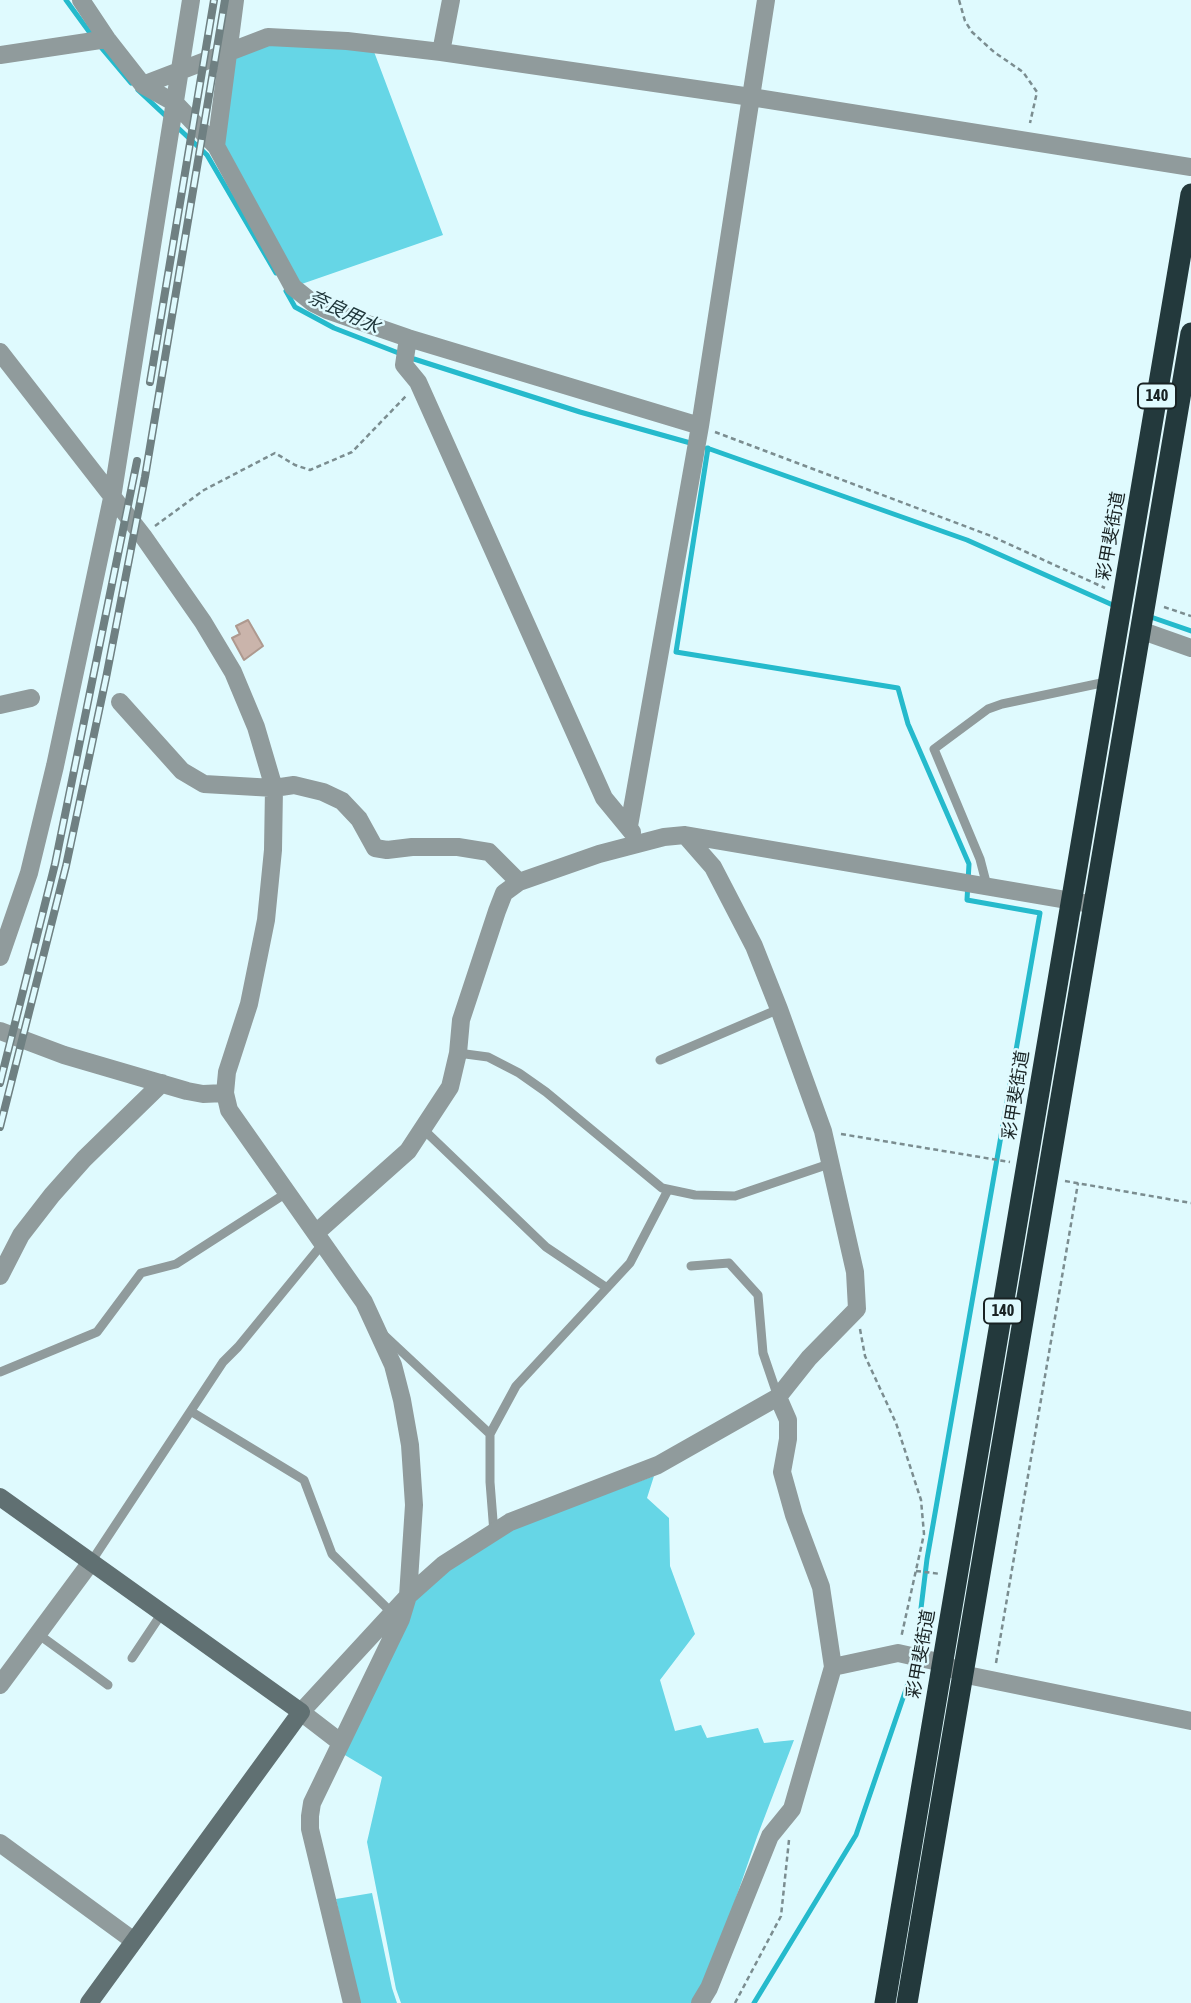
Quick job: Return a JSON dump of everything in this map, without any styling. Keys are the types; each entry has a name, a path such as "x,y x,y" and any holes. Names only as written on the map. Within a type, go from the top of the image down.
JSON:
{"highway":[{"name":"彩甲斐街道","path":"907,2003 1140,628 1134,598 1191,194"},
{"name":"彩甲斐街道","path":"885,2003 1108,682 1120,618 1134,598 1191,333"}],"street":[{"path":"81,0 107,39 144,85 175,103 216,146 293,287 313,303 406,351 701,426"},
{"path":"0,957 32,860 55,766 112,498 191,0"},
{"path":"216,146 235,0"},
{"path":"442,52 451,0"},
{"path":"629,826 701,426 766,0"},
{"path":"144,85 268,37 347,41 442,52 751,97 1191,167"},
{"path":"0,55 107,39"},
{"path":"406,351 604,798 629,826 639,844"},
{"path":"0,352 143,536 203,622 233,672 256,727 274,788 273,850 266,920 250,1004 227,1072 225,1093 229,1110 320,1237 364,1302 378,1329 393,1365 402,1400 410,1445 414,1505 408,1596 401,1619 312,1803 310,1829 352,2003"},
{"path":"1140,628 1191,648"},
{"path":"0,705 31,698"},
{"path":"120,702 182,771 204,784 274,788 294,785 323,792 342,801 359,819 375,848 387,850 412,846 458,847 489,852 519,883"},
{"path":"320,1237 408,1151 450,1087 458,1053 461,1020 497,911 504,893 519,883 599,854 664,837 685,835 1093,904"},
{"path":"89,2003 300,1712 408,1596 444,1564 510,1522 658,1465 778,1396 809,1358 857,1309 855,1272 822,1132 779,1009 754,946 713,867 685,835"},
{"path":"0,1031 64,1055 162,1083 203,1094 225,1093"},
{"path":"0,1276 21,1235 52,1195 84,1159 162,1083"},
{"path":"700,2003 709,1988 769,1836 792,1809 833,1667 821,1587 794,1515 782,1472 788,1439 788,1420 778,1396"},
{"path":"0,1497 340,1742"},
{"path":"0,1685 91,1562"},
{"path":"833,1667 898,1653 943,1663 962,1674 1191,1721"},
{"path":"0,1843 134,1941"}],"lane":[{"path":"983,885 980,859 934,749 988,709 1108,682"},
{"path":"660,1060 779,1009"},
{"path":"458,1053 488,1057 519,1073 546,1092 662,1188 668,1190 695,1195 735,1196 829,1164"},
{"path":"424,1129 546,1247 607,1288"},
{"path":"494,1533 490,1434 516,1386 630,1263 668,1190"},
{"path":"0,1372 97,1332 141,1273 176,1264 288,1192"},
{"path":"91,1562 223,1362 239,1347 320,1237"},
{"path":"691,1266 729,1263 758,1295 763,1353 778,1396"},
{"path":"378,1329 490,1434"},
{"path":"192,1412 304,1480 332,1554 393,1613"},
{"path":"132,1658 162,1613"},
{"path":"38,1634 108,1685"}],"path":[{"path":"959,0 965,21 972,32 994,52 1023,72 1037,92 1027,140"},
{"path":"143,536 204,490 275,453 295,466 310,470 352,452 418,382"},
{"path":"701,426 991,536 1105,589 1191,616"},
{"path":"822,1132 1008,1162"},
{"path":"1048,1178 1191,1203"},
{"path":"993,1680 1078,1183"},
{"path":"857,1309 864,1356 896,1423 921,1500 925,1534 898,1653"},
{"path":"916,1571 942,1574"},
{"path":"1002,1583 1010,1584"},
{"path":"735,2003 781,1916 792,1809"}],"shaded area":[{"path":"273,42 373,49 443,235 293,287 216,146 229,53"},
{"path":"654,1476 647,1498 669,1518 670,1566 695,1634 660,1680 675,1731 701,1725 707,1738 758,1728 764,1743 794,1740 709,1976 692,2003 401,2003 367,1842 382,1777 338,1751 409,1599 453,1566 517,1527"},
{"path":"372,1893 397,2003 358,2003 336,1899"}],"building":[{"path":"248,620 263,646 244,660 232,638 240,634 236,626"}],"waterway":[{"name":"奈良用水","path":"66,0 93,37"},
{"name":"奈良用水","path":"99,45 131,83"},
{"name":"奈良用水","path":"138,90 169,119"},
{"name":"奈良用水","path":"176,126 207,155 276,273"},
{"name":"奈良用水","path":"286,291 295,307 334,328 414,359 580,412 694,444"},
{"path":"707,448 967,540 1115,606"},
{"path":"708,448 676,652 898,688 908,724 969,864 967,900 1040,913 927,1559 914,1666 856,1835 754,2003"},
{"path":"1148,616 1191,631"}],"railway":[{"path":"150,382 214,0"},
{"path":"0,1127 66,866 106,678 145,477 225,0"},
{"path":"0,1083 55,864 137,461"}]}
